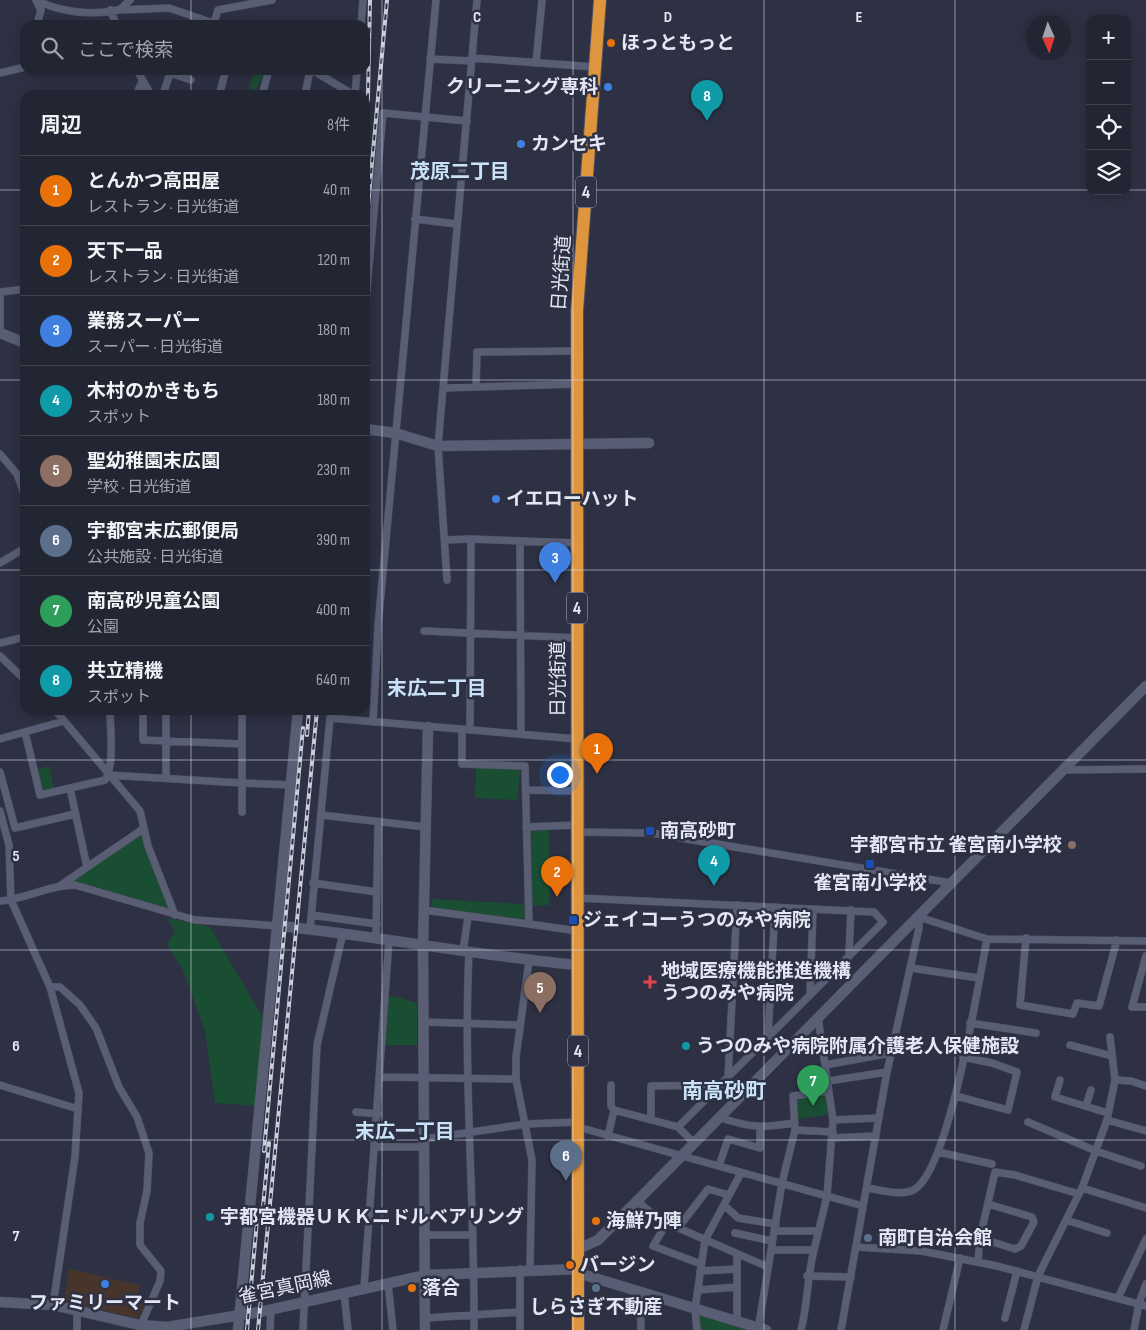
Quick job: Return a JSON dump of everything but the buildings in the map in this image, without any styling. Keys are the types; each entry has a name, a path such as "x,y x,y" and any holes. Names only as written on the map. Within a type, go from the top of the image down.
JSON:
{"highway":[{"name":"日光街道","path":"578,1271 577,351 579,283 600,0"},
{"name":"4","path":"578,1271 578,1330"}],"street":[{"path":"36,0 52,9 84,12 169,8 204,20"},
{"path":"36,0 41,10 38,20"},
{"path":"120,10 130,0"},
{"path":"217,20 218,10 272,0"},
{"path":"362,20 364,0"},
{"path":"373,722 379,616 436,0"},
{"path":"447,580 446,540 438,446 478,0"},
{"path":"536,63 542,0"},
{"path":"110,10 115,20"},
{"path":"430,60 472,60 595,67"},
{"path":"0,73 20,68"},
{"path":"139,75 148,90"},
{"path":"165,90 169,75"},
{"path":"176,75 191,80"},
{"path":"220,90 224,75"},
{"path":"263,90 268,75"},
{"path":"306,90 310,75"},
{"path":"320,75 345,90"},
{"path":"355,90 356,75"},
{"path":"138,90 142,82"},
{"path":"370,255 383,113 467,121"},
{"path":"416,219 458,224"},
{"path":"0,329 1,292 20,290"},
{"path":"0,333 20,341"},
{"path":"476,387 477,352 577,351"},
{"path":"443,388 577,384"},
{"path":"370,430 395,433 438,446 649,443"},
{"path":"0,454 16,474 20,484"},
{"path":"446,540 471,539 577,543"},
{"path":"471,539 470,633 466,730 462,764 525,766 529,924"},
{"path":"520,541 521,734"},
{"path":"0,563 20,551"},
{"path":"424,631 577,638"},
{"path":"0,643 20,638"},
{"path":"0,656 20,671"},
{"path":"578,1250 598,1240 1146,686"},
{"path":"60,715 108,775 140,811 142,829 175,915"},
{"path":"25,732 40,796 105,780 108,775 110,715"},
{"path":"143,715 144,740 242,744"},
{"path":"166,715 166,778"},
{"path":"242,715 242,812"},
{"path":"238,1330 279,926 298,715"},
{"path":"310,929 330,718 577,738"},
{"path":"0,739 64,721"},
{"path":"425,1330 424,910 428,727"},
{"path":"1062,770 1146,769"},
{"path":"0,772 16,828 75,814"},
{"path":"108,775 291,785"},
{"path":"70,788 87,867"},
{"path":"526,790 577,791"},
{"path":"0,811 9,845 11,900 50,987 79,1094 75,1157 53,1305"},
{"path":"321,815 426,827"},
{"path":"376,938 378,822"},
{"path":"526,827 651,833 951,883"},
{"path":"61,885 142,829"},
{"path":"313,883 377,892"},
{"path":"0,900 11,900 61,885 75,885 195,920 310,929 529,961 578,965"},
{"path":"578,898 851,910 874,912 883,922 849,954 678,1128"},
{"path":"728,1077 737,905"},
{"path":"768,1037 774,906"},
{"path":"810,995 812,908"},
{"path":"424,910 578,931"},
{"path":"849,954 851,910"},
{"path":"311,915 376,924"},
{"path":"468,917 466,1022 468,1132 474,1272 474,1330"},
{"path":"918,918 987,939 1146,941"},
{"path":"842,1330 887,1072 919,928 918,918"},
{"path":"304,1330 317,1045 343,933"},
{"path":"1026,938 1020,1005 1073,1014 1077,1003 1100,1006 1117,940"},
{"path":"867,1188 905,1194 915,1189 924,1181 938,1152 956,1096 987,939"},
{"path":"364,1288 376,1147 389,940"},
{"path":"1146,956 1132,1007 1146,1007"},
{"path":"520,1330 532,1160 516,1079 520,1025 529,961"},
{"path":"911,968 979,978"},
{"path":"50,987 60,988 80,1005 96,1028 119,1088 137,1117 149,1153 147,1190 140,1223 140,1245 161,1271 160,1281 140,1328"},
{"path":"801,1330 807,1304 807,1276 827,1196 834,1120 818,1017"},
{"path":"424,1022 520,1025"},
{"path":"970,1022 1036,1032"},
{"path":"1024,1330 1038,1276 1080,1191 1096,1151 1107,1116 1115,1080 1110,1036"},
{"path":"1070,1045 1112,1056"},
{"path":"810,1094 808,1076 826,1068 891,1053"},
{"path":"956,1096 1008,1110 1017,1072 992,1063 963,1057"},
{"path":"828,1081 887,1072"},
{"path":"381,1077 516,1079"},
{"path":"1060,1080 1055,1097 1086,1106 1146,1131"},
{"path":"1115,1080 1131,1081 1146,1086"},
{"path":"0,1085 78,1109"},
{"path":"611,1085 611,1106 614,1110 678,1128 694,1143"},
{"path":"651,1120 651,1086 720,1086"},
{"path":"1086,1106 1091,1090"},
{"path":"761,1329 772,1241 782,1183 795,1127 793,1096 830,1091"},
{"path":"608,1136 614,1110"},
{"path":"356,1112 378,1114"},
{"path":"718,1117 760,1128 795,1127 832,1135 876,1136"},
{"path":"834,1120 879,1118"},
{"path":"1028,1122 1096,1151 1141,1166"},
{"path":"376,1147 424,1143 468,1132 526,1124 578,1125 608,1136 863,1206"},
{"path":"719,1166 728,1139 760,1148 760,1128"},
{"path":"938,1152 992,1164"},
{"path":"978,1262 980,1238 995,1172 1015,1175 1146,1208"},
{"path":"697,1330 695,1309 705,1240 742,1173"},
{"path":"678,1228 708,1188 729,1195"},
{"path":"636,1201 667,1223 768,1267"},
{"path":"980,1238 1015,1249 1021,1246 1034,1222 1032,1217 988,1204"},
{"path":"724,1205 738,1218 775,1227 818,1231"},
{"path":"1066,1220 1106,1234"},
{"path":"667,1223 653,1246 701,1267 737,1269"},
{"path":"735,1233 772,1241"},
{"path":"425,1235 473,1234"},
{"path":"1118,1298 1146,1239"},
{"path":"856,1247 922,1251 960,1258 1038,1276 1143,1304"},
{"path":"771,1250 814,1250"},
{"path":"737,1254 737,1321"},
{"path":"943,1330 960,1258"},
{"name":"雀宮真岡線","path":"0,1302 53,1305 77,1309 140,1328 195,1327 426,1275 525,1269 578,1271 761,1329"},
{"path":"1005,1318 1017,1271"},
{"path":"807,1276 851,1277"},
{"path":"388,1283 394,1330"},
{"path":"1134,1330 1143,1304 1146,1284"},
{"path":"698,1290 737,1287"},
{"path":"640,1292 641,1330"},
{"path":"344,1293 348,1330"},
{"path":"77,1309 77,1330"},
{"path":"270,1330 271,1310"},
{"path":"425,1318 520,1312"}],"shaded area":[{"path":"69,1269 141,1285 135,1299 143,1304 143,1310 137,1318 64,1302"}],"green space":[{"path":"253,75 263,75 256,90 249,88"},
{"path":"49,766 54,788 44,790 41,786 37,770"},
{"path":"476,768 518,769 520,773 517,800 475,798"},
{"path":"549,830 549,905 531,906 528,831"},
{"path":"140,833 170,910 90,885 71,882"},
{"path":"432,899 524,904 525,916 522,919 431,908"},
{"path":"167,918 210,927 263,1018 257,1106 215,1103 205,1031 183,970 167,944 175,931"},
{"path":"387,996 417,1003 417,1045 385,1045"},
{"path":"827,1093 831,1114 797,1119 796,1098"},
{"path":"699,1317 748,1330 700,1330"}],"railway":[{"path":"370,0 370,20"},
{"path":"370,185 387,0"},
{"path":"368,75 368,90"},
{"path":"307,735 309,715"},
{"path":"258,1330 317,715"},
{"path":"264,1151 303,728"},
{"path":"262,1218 269,1143"},
{"path":"247,1330 258,1210"}],"place":[{"name":"ほっともっと","path":"611,43"},
{"name":"クリーニング専科","path":"608,87"},
{"name":"共立精機","path":"707,121"},
{"name":"カンセキ","path":"521,144"},
{"name":"イエローハット","path":"496,499"},
{"name":"業務スーパー","path":"555,583"},
{"name":"とんかつ高田屋","path":"597,774"},
{"name":"南高砂町","path":"650,831"},
{"name":"宇都宮市立 雀宮南小学校","path":"1072,845"},
{"name":"雀宮南小学校","path":"870,864"},
{"name":"木村のかきもち","path":"714,886"},
{"name":"天下一品","path":"557,897"},
{"name":"ジェイコーうつのみや病院","path":"573,920"},
{"name":"地域医療機能推進機構 うつのみや病院","path":"650,982"},
{"name":"聖幼稚園末広園","path":"540,1013"},
{"name":"うつのみや病院附属介護老人保健施設","path":"686,1046"},
{"name":"南高砂児童公園","path":"813,1106"},
{"name":"宇都宮末広郵便局","path":"566,1181"},
{"name":"宇都宮機器ＵＫＫニドルベアリング","path":"210,1217"},
{"name":"海鮮乃陣","path":"596,1221"},
{"name":"南町自治会館","path":"868,1238"},
{"name":"バージン","path":"570,1265"},
{"name":"ファミリーマート","path":"105,1284"},
{"name":"落合","path":"412,1288"},
{"name":"しらさぎ不動産","path":"596,1288"}],"district":[{"name":"茂原二丁目","path":"460,172"},
{"name":"末広二丁目","path":"437,689"},
{"name":"南高砂町","path":"724,1091"},
{"name":"末広一丁目","path":"405,1132"}]}
